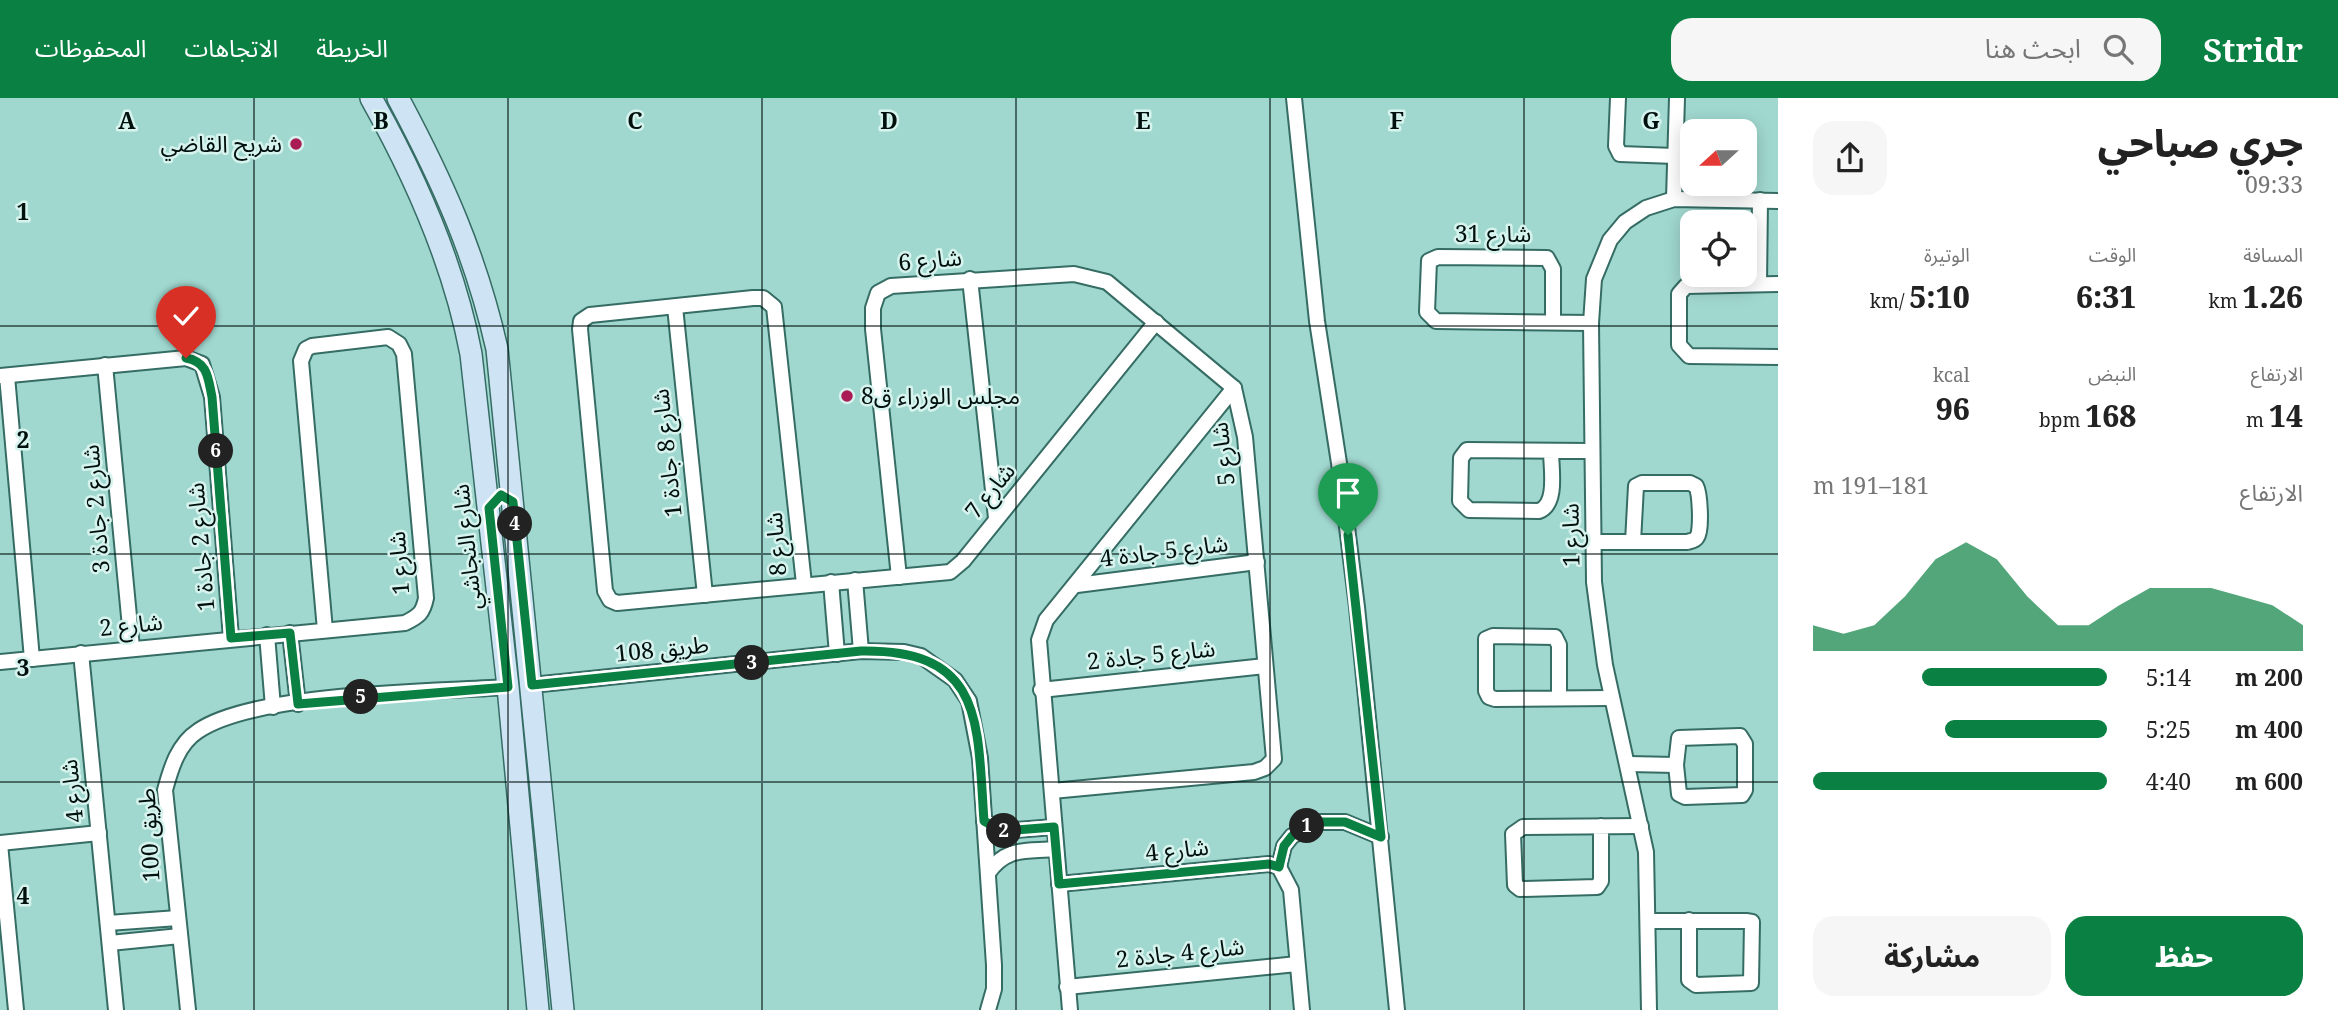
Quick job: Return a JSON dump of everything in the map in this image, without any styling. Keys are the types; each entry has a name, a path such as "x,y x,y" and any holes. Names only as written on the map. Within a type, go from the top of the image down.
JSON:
{"main road":[{"name":"شارع النجاشي","path":"371,98 436,235 459,299 471,354 508,687 538,1010"},
{"path":"398,98 426,150 472,255 496,349 563,1010"},
{"path":"485,469 494,474 509,468"},
{"path":"489,508 501,495 513,502"}],"street":[{"path":"1294,98 1314,296 1339,463 1381,837 1397,1010"},
{"path":"1618,98 1616,146 1620,154 1675,156"},
{"path":"1674,199 1677,98"},
{"name":"شارع 1","path":"1649,1010 1646,852 1597,622 1592,451 1591,323 1594,279 1610,240 1625,222 1646,208 1674,199 1778,201"},
{"path":"1759,284 1760,200"},
{"name":"شارع 31","path":"1553,322 1553,270 1546,258 1438,257 1429,261 1427,313 1436,321 1591,323"},
{"name":"شارع 6","path":"899,577 873,308 878,293 891,286 970,279 1074,274 1094,276 1107,282 1234,388"},
{"path":"970,279 996,518"},
{"path":"1778,284 1690,285 1682,288 1679,294 1679,345 1689,356 1778,357"},
{"name":"شارع 8","path":"762,298 774,307 804,584 617,603 610,600 605,591 581,321 590,315 762,298"},
{"name":"شارع 8 جادة 1","path":"675,307 705,595"},
{"name":"شارع 7","path":"804,584 950,572 963,561 1156,322"},
{"name":"شارع 1","path":"388,337 399,344 404,354 426,598 423,611 405,623 325,630 301,361 306,349 312,346 388,337"},
{"name":"شارع 2 جادة 1","path":"4,376 186,358 197,360 206,370 212,397 231,638"},
{"name":"شارع 2 جادة 3","path":"105,365 132,648"},
{"path":"4,376 32,659"},
{"name":"شارع 5","path":"1052,790 1254,772 1265,768 1273,759 1244,426 1234,388"},
{"name":"شارع 5","path":"1059,884 1039,640 1046,621 1234,388"},
{"path":"1551,451 1550,500 1546,508 1525,511 1469,510 1463,507 1460,501 1463,452 1470,449 1592,451"},
{"path":"1594,542 1633,542 1687,542 1697,538 1699,493 1696,486 1643,482 1636,486 1633,542"},
{"name":"شارع 5 جادة 4","path":"1077,585 1257,562"},
{"path":"855,580 861,651"},
{"path":"831,582 837,654"},
{"name":"شارع 2","path":"0,662 325,630"},
{"path":"290,633 298,704"},
{"path":"267,635 273,707"},
{"path":"1559,698 1559,645 1555,637 1493,636 1486,639 1486,691 1489,697 1559,698 1612,698"},
{"name":"طريق 108","path":"532,685 861,651 904,652 921,656 956,680 969,701 974,725 984,821 994,977 988,1010"},
{"name":"شارع 4","path":"81,653 116,1010"},
{"name":"شارع 5 جادة 2","path":"1041,690 1265,666"},
{"name":"طريق 100","path":"188,1010 166,790 171,765 197,731 239,713 273,707 508,687"},
{"path":"1740,736 1745,744 1744,793 1738,797 1682,796 1676,787 1676,765 1677,745 1682,737 1740,736"},
{"path":"1628,764 1676,765"},
{"path":"984,821 1002,831 1054,827"},
{"path":"1301,1010 1291,890 1279,867 1284,846 1292,836 1321,822 1345,822 1381,837"},
{"path":"1601,826 1601,881 1597,887 1520,889 1515,885 1515,830 1601,826 1641,826"},
{"path":"16,1010 0,843 99,833"},
{"path":"988,873 998,859 1006,855 1056,849"},
{"name":"شارع 4","path":"1059,884 1269,864 1279,867"},
{"path":"1059,884 1070,1010"},
{"path":"108,923 178,918"},
{"path":"1649,921 1689,920 1752,922 1752,983 1696,985 1689,980 1689,920"},
{"path":"110,943 180,936"},
{"name":"شارع 4 جادة 2","path":"1067,988 1297,964"}],"place":[{"name":"شريح القاضي","path":"296,144"},
{"name":"مجلس الوزراء ق8","path":"847,396"}],"route":[{"path":"186,358 197,360 206,370 212,397 231,638 290,633 298,704 508,687 489,508 501,495 513,502 532,685 861,651 904,652 921,656 956,680 969,701 980,758 984,821 1002,831 1054,827 1059,884 1269,864 1279,867 1284,846 1292,836 1321,822 1345,822 1381,837 1348,535"}]}
